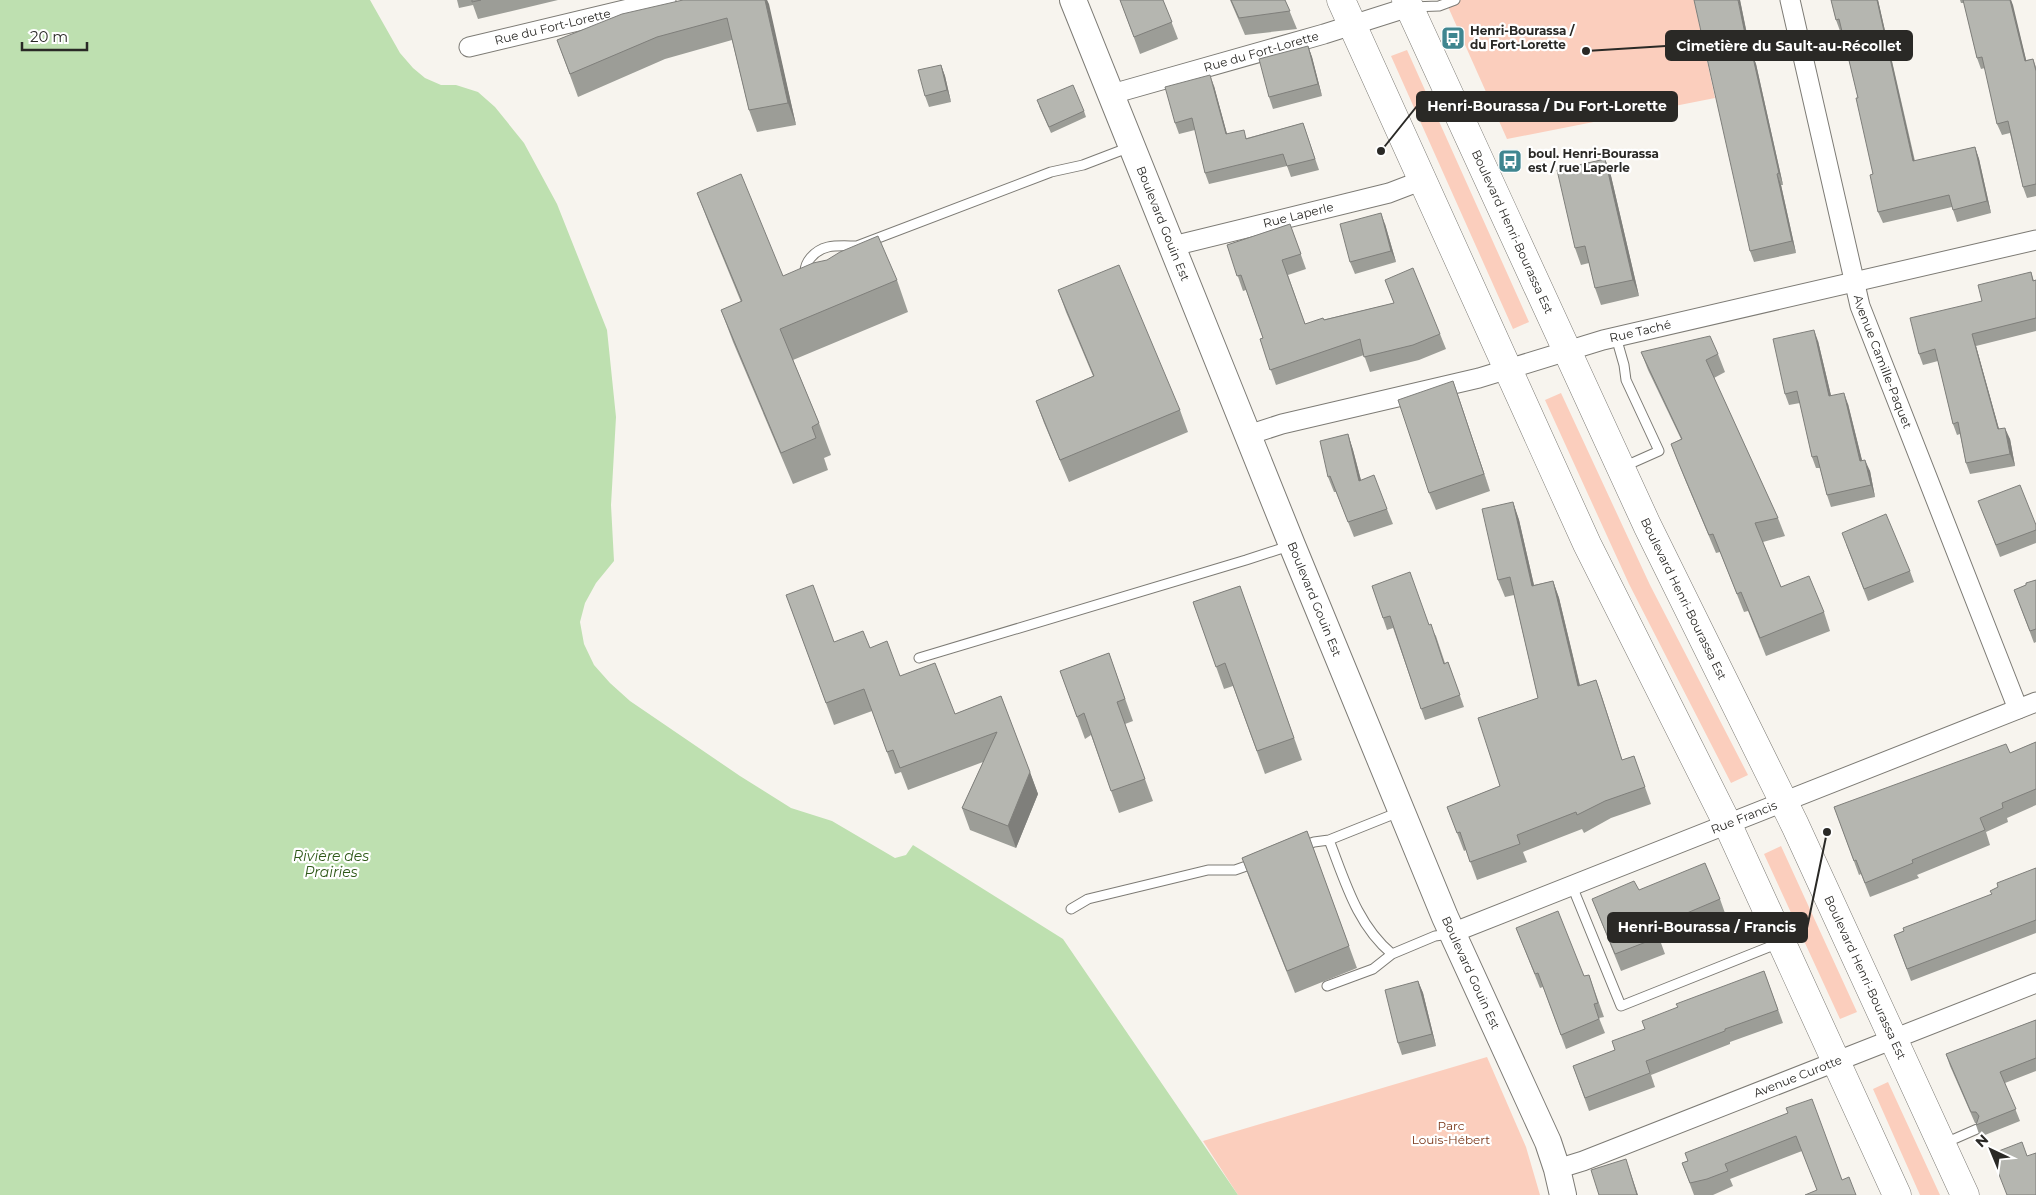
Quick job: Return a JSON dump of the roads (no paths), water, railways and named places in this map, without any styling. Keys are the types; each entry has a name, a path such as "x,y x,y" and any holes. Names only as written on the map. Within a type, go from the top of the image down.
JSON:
{"main road":[{"path":"1341,0 1600,572 1728,825 1897,1195"},
{"name":"Boulevard Henri-Bourassa Est","path":"1408,3 1566,352 1670,575 1785,802 1964,1195"}],"street":[{"name":"Rue du Fort-Lorette","path":"469,47 666,0"},
{"name":"Boulevard Gouin Est","path":"1074,0 1292,545 1452,933 1548,1142 1563,1195"},
{"name":"Avenue Camille-Paquet","path":"1790,0 1862,314 2018,709"},
{"name":"Rue du Fort-Lorette","path":"1112,94 1352,25 1408,3"},
{"name":"Rue Laperle","path":"1173,246 1389,193 1423,180"},
{"name":"Rue Taché","path":"1248,434 1282,424 1479,378 1616,337 2036,240"},
{"name":"Rue Francis","path":"1452,933 2036,702"},
{"name":"Avenue Curotte","path":"1557,1169 1583,1161 2036,983"}],"lane":[{"path":"1408,3 1439,6 1455,0"},
{"path":"812,285 808,280 805,266 814,254 830,246 857,246 1051,172 1084,165 1133,146"},
{"path":"855,256 857,246"},
{"path":"1616,337 1626,380 1659,451 1621,468"},
{"path":"919,658 1292,545"},
{"path":"1288,852 1314,842 1329,840 1402,810"},
{"path":"1329,840 1360,916 1371,933 1392,954"},
{"path":"1071,909 1088,898 1208,870 1236,870 1262,861"},
{"path":"1572,886 1621,1006 1781,942"},
{"path":"1327,986 1373,969 1392,954 1434,936 1452,933"},
{"path":"1941,1145 1977,1129"}],"water":[{"name":"Rivière des Prairies","path":"0,0 370,0 400,53 413,68 425,78 441,85 456,85 478,92 495,107 524,143 557,204 607,330 616,417 611,505 614,561 596,583 585,603 580,622 584,644 594,665 630,701 740,776 791,808 832,821 895,858 906,855 913,845 1063,939 1238,1195 0,1195"}],"place":[{"name":"Henri-Bourassa / du Fort-Lorette","path":"1453,38"},
{"name":"Cimetière du Sault-au-Récollet","path":"1586,51"},
{"name":"Henri-Bourassa / Du Fort-Lorette","path":"1381,151"},
{"name":"boul. Henri-Bourassa est / rue Laperle","path":"1510,161"},
{"name":"Henri-Bourassa / Francis","path":"1827,832"}],"park label":[{"name":"Parc Louis-Hébert","path":"1451,1133"}]}
